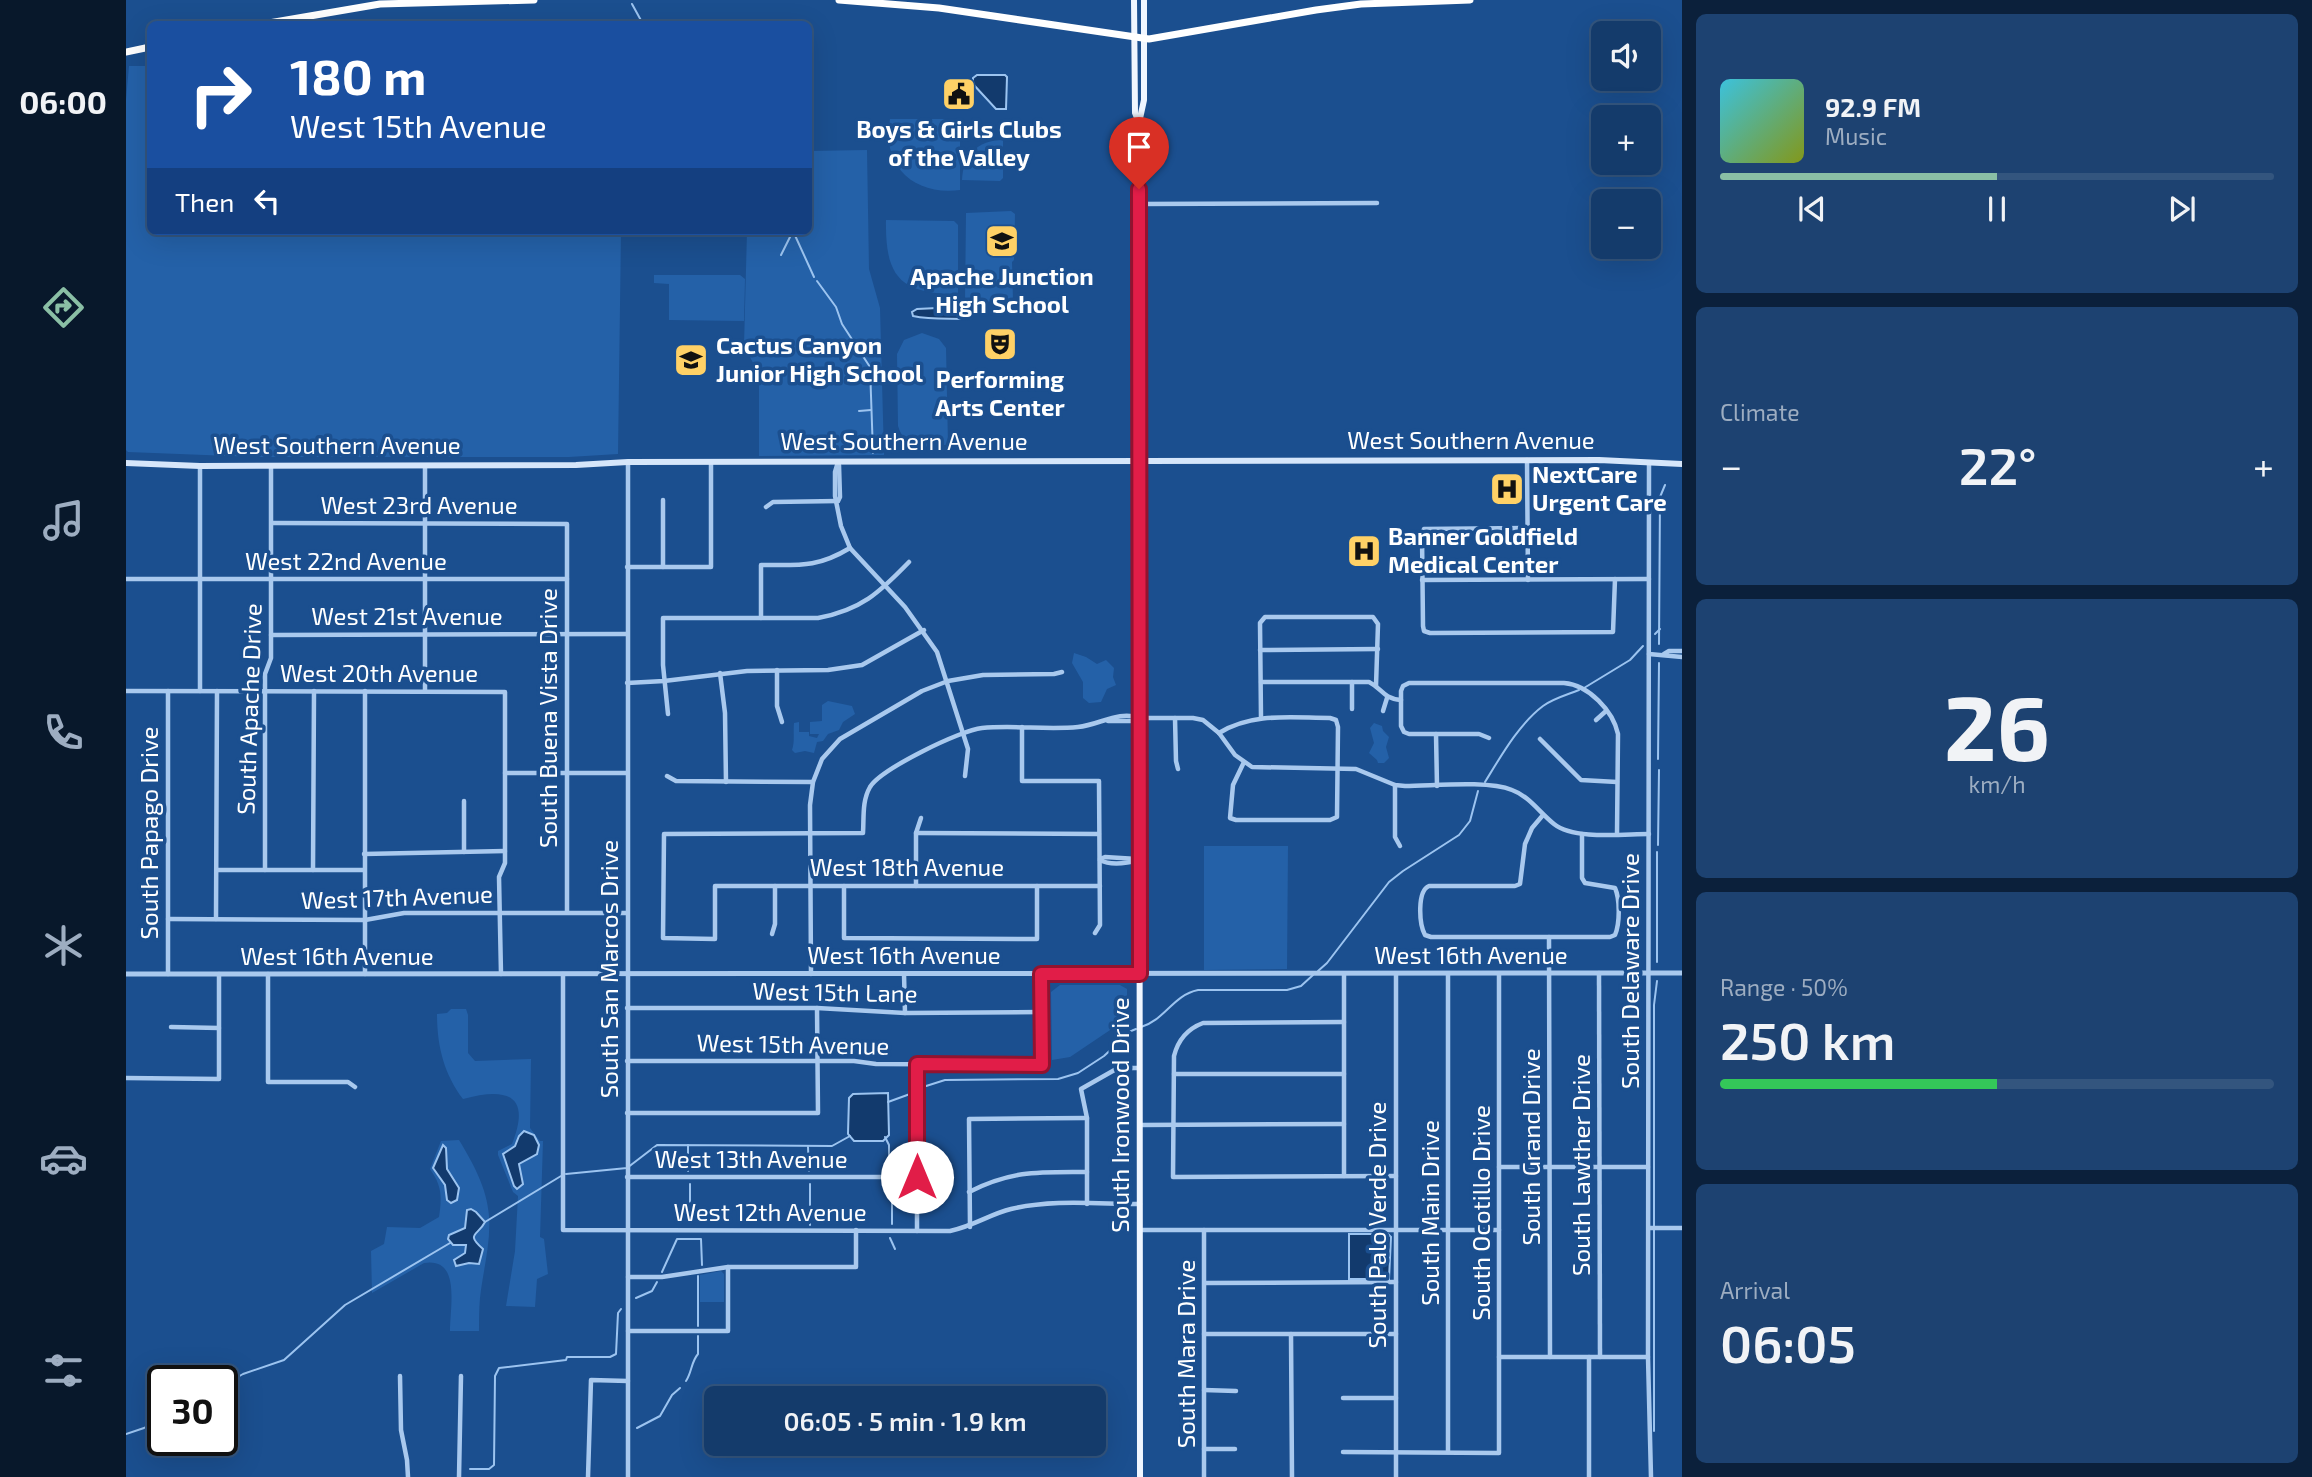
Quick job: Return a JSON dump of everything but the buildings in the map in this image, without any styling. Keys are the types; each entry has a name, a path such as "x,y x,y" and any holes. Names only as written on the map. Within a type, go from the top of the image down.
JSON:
{"highway":[{"path":"281,21 380,4 534,0"},
{"path":"839,0 953,10 1144,39 1315,10 1405,2 1469,0"},
{"path":"126,52 147,48"}],"main road":[{"name":"South Ironwood Drive","path":"1134,0 1135,113 1139,123"},
{"name":"South Ironwood Drive","path":"1140,1477 1139,123 1144,100 1144,0"},
{"name":"West Southern Avenue","path":"126,463 200,466 425,466 628,462 1616,460 1682,464"}],"street":[{"path":"1139,204 1377,203"},
{"path":"1527,460 1528,580"},
{"name":"South San Marcos Drive","path":"628,462 628,1477"},
{"path":"627,567 710,567 711,462"},
{"path":"838,462 841,473 841,496 838,502 841,526 850,548 923,630 937,652 968,749 965,776"},
{"name":"South Delaware Drive","path":"1649,464 1648,1167 1653,1228 1648,1357 1651,1477"},
{"path":"200,466 200,691"},
{"name":"South Apache Drive","path":"265,870 265,674 271,657 271,466"},
{"path":"425,466 425,691"},
{"path":"663,499 663,567"},
{"path":"766,507 774,502 838,502"},
{"name":"West 23rd Avenue","path":"272,523 567,524"},
{"name":"South Buena Vista Drive","path":"567,524 567,912"},
{"path":"1527,528 1424,529 1424,631 1613,632 1615,579"},
{"path":"761,618 761,565 800,565 828,561 850,548"},
{"path":"668,714 664,681 663,618 818,618 842,614 866,602 909,562"},
{"name":"West 22nd Avenue","path":"126,579 567,579"},
{"path":"1422,580 1649,579"},
{"path":"1261,718 1261,619 1265,617 1373,617 1377,620 1376,686"},
{"path":"627,683 720,673 828,670 862,664 923,630"},
{"name":"West 21st Avenue","path":"271,635 627,634"},
{"path":"1260,650 1378,649"},
{"path":"1664,654 1669,651 1682,651"},
{"path":"1649,652 1682,657"},
{"path":"776,670 777,706 782,722"},
{"path":"811,974 810,805 813,782 822,759 840,739 922,691 948,681 982,675 1062,672"},
{"path":"720,673 725,713 726,782"},
{"path":"1261,682 1368,682 1387,698 1401,700"},
{"path":"1352,682 1352,709"},
{"path":"1489,738 1479,734 1404,732 1401,726 1403,686 1409,683 1564,683 1584,688 1612,718 1618,734 1617,834"},
{"name":"West 20th Avenue","path":"126,691 505,692 505,773"},
{"name":"South Papago Drive","path":"168,691 168,974"},
{"path":"216,919 217,691"},
{"path":"313,870 314,691"},
{"path":"365,691 365,974"},
{"path":"1383,711 1387,698"},
{"path":"1596,720 1606,711"},
{"path":"1175,718 1178,769"},
{"path":"811,834 863,833 864,801 872,784 882,775 964,732 982,728 1080,727 1107,721 1175,718 1203,720 1219,733 1244,762 1261,769 1356,769 1395,785 1488,786 1514,790 1556,826 1569,832 1649,834"},
{"path":"1219,733 1234,724 1261,718 1336,720 1337,817 1330,820 1230,818 1233,785 1244,762"},
{"path":"1022,727 1022,781 1099,781 1100,925 1095,933"},
{"path":"1437,734 1437,786"},
{"path":"1540,739 1581,780 1617,782"},
{"path":"501,974 499,877 505,863 505,773 627,773"},
{"path":"667,776 676,781 813,782"},
{"path":"1395,785 1395,837 1400,846"},
{"path":"464,801 464,852"},
{"path":"1543,814 1532,828 1525,844 1520,884 1424,888 1421,894 1424,935 1615,935 1617,893 1615,888 1585,883 1582,878 1582,834"},
{"path":"916,886 916,833 921,818"},
{"path":"916,833 1100,834"},
{"name":"West 18th Avenue","path":"811,834 664,834 663,939 715,939 715,886 1100,886"},
{"path":"364,854 505,851"},
{"path":"1100,860 1105,863 1140,860"},
{"path":"217,870 365,870"},
{"path":"772,934 775,924 775,886"},
{"path":"844,886 844,939 1037,939 1037,886"},
{"name":"West 17th Avenue","path":"169,919 365,920 404,913 627,913"},
{"name":"South Grand Drive","path":"1549,937 1550,1357"},
{"name":"South Lawther Drive","path":"1599,973 1600,1357"},
{"name":"West 16th Avenue","path":"126,974 1682,973"},
{"path":"126,1078 219,1079 219,974"},
{"path":"268,974 268,1082 348,1082 355,1087"},
{"name":"West 12th Avenue","path":"563,974 563,1230 950,1231 970,1227 1008,1209 1033,1205 1140,1205"},
{"path":"904,974 905,1013"},
{"path":"1041,974 1041,1012"},
{"path":"1344,974 1344,1176"},
{"name":"South Palo Verde Drive","path":"1396,974 1396,1477"},
{"name":"South Main Drive","path":"1448,974 1448,1452"},
{"name":"South Ocotillo Drive","path":"1448,1452 1499,1453 1499,974"},
{"name":"West 15th Lane","path":"627,1008 817,1008 905,1013 1041,1012"},
{"path":"628,1113 818,1113 817,1008"},
{"name":"West 15th Avenue","path":"628,1061 1042,1065 1041,1012"},
{"path":"1344,1023 1203,1023 1187,1032 1177,1044 1174,1056 1173,1177 1396,1176"},
{"path":"171,1027 219,1028"},
{"path":"917,1064 917,1231"},
{"path":"1087,1205 1087,1118 1081,1089 1118,1068 1140,1068"},
{"path":"1174,1074 1344,1074"},
{"path":"970,1227 969,1119 1087,1118"},
{"path":"1140,1125 1344,1125"},
{"path":"1499,1167 1648,1167"},
{"path":"969,1192 1007,1176 1030,1172 1087,1172"},
{"name":"West 13th Avenue","path":"627,1177 917,1177"},
{"path":"1653,1228 1682,1228"},
{"path":"628,1277 662,1277 728,1267 856,1267 856,1230"},
{"path":"1140,1230 1499,1230"},
{"name":"South Mara Drive","path":"1204,1230 1204,1477"},
{"path":"628,1331 728,1331 728,1267"},
{"path":"1204,1283 1396,1282"},
{"path":"1204,1334 1396,1334"},
{"path":"1291,1334 1292,1477"},
{"path":"1499,1357 1648,1357"},
{"path":"1589,1357 1589,1477"},
{"path":"400,1376 401,1430 408,1477"},
{"path":"459,1477 461,1376"},
{"path":"588,1477 591,1380 628,1381"},
{"path":"1204,1390 1236,1391"},
{"path":"1343,1398 1396,1398"},
{"path":"1204,1449 1235,1449"},
{"path":"1343,1452 1448,1452"}],"shaded area":[{"path":"129,66 147,66 147,235 621,235 618,454 569,457 257,457 128,452 126,100"},
{"path":"977,75 1007,77 1006,109 996,109 973,84 973,78"},
{"path":"890,119 955,119 960,125 960,190 928,188 915,183 904,174 891,151"},
{"path":"1003,140 1003,178 1000,181 962,180 965,163 979,146"},
{"path":"867,150 869,269 880,308 884,455 759,456 759,374 744,346 747,235 812,235 812,151"},
{"path":"1011,211 1015,214 1013,301 965,302 966,213"},
{"path":"886,220 954,221 958,225 958,294 922,290 909,286 900,278 889,256"},
{"path":"654,275 740,275 745,279 744,321 669,320 669,284 654,283"},
{"path":"970,307 972,316 969,319 927,318 913,316 912,312 917,309"},
{"path":"922,333 939,339 946,348 948,445 943,445 942,439 929,446 916,446 905,440 898,426 897,354 904,340"},
{"path":"1074,653 1097,664 1106,660 1114,668 1116,685 1107,689 1101,702 1089,703 1083,698 1083,682 1072,663"},
{"path":"828,701 852,706 855,714 843,722 839,730 817,742 814,753 795,753 792,750 794,723 799,722 799,732 809,732 809,736 817,738 819,734 810,734 810,722 822,721 822,705"},
{"path":"1374,723 1382,726 1389,737 1386,747 1389,758 1384,763 1378,763 1369,753 1374,743 1370,728"},
{"path":"1204,846 1288,846 1287,969 1204,970"},
{"path":"1060,985 1120,985 1127,989 1127,1014 1125,1020 1070,1057 1052,1060 1051,992"},
{"path":"451,1009 466,1009 468,1053 475,1061 531,1059 530,1128 540,1141 543,1141 540,1237 544,1239 548,1274 537,1279 535,1307 506,1306 515,1251 518,1196 513,1192 498,1151 512,1144 519,1114 517,1105 511,1098 503,1095 478,1095 463,1099 456,1089 443,1059 437,1026 437,1014 447,1013"},
{"path":"888,1093 889,1135 883,1141 854,1141 848,1134 849,1098 853,1094"},
{"path":"524,1131 534,1135 539,1145 537,1154 519,1164 523,1184 517,1189 503,1154 515,1146"},
{"path":"459,1140 474,1167 488,1206 488,1247 480,1298 479,1331 450,1331 451,1285 444,1268 436,1263 424,1263 372,1293 371,1251 384,1244 387,1227 420,1228 439,1217 440,1192 430,1169 441,1141"},
{"path":"443,1145 446,1148 447,1169 459,1188 457,1200 451,1203 447,1200 445,1185 433,1168"},
{"path":"471,1209 485,1222 474,1237 483,1249 479,1264 456,1266 454,1260 465,1253 466,1245 453,1245 448,1239 449,1235 465,1228 467,1210"},
{"path":"1349,1234 1388,1234 1391,1237 1389,1279 1349,1279"},
{"path":"721,1271 724,1274 724,1302 700,1302 700,1275"}],"waterway":[{"path":"632,4 641,21"},
{"path":"781,255 791,235"},
{"path":"795,235 814,277"},
{"path":"817,281 836,307 842,324 870,367 873,453"},
{"path":"859,411 871,410"},
{"path":"1659,644 1660,497 1665,485"},
{"path":"1655,634 1660,629"},
{"path":"1584,688 1630,660 1643,646"},
{"path":"1658,759 1659,663"},
{"path":"1485,782 1511,741 1534,713 1552,701 1579,690"},
{"path":"1658,845 1659,770"},
{"path":"1318,971 1389,882 1459,835 1470,821 1478,791"},
{"path":"1657,852 1657,962"},
{"path":"1141,1027 1157,1019 1182,997 1198,990 1287,990 1301,986 1313,975"},
{"path":"1654,1431 1654,1005 1657,981"},
{"path":"923,1087 945,1080 1058,1079 1078,1073 1104,1056 1136,1029"},
{"path":"888,1102 910,1094"},
{"path":"566,1174 627,1168 657,1145 832,1146 850,1136"},
{"path":"885,1137 889,1145 889,1170"},
{"path":"688,1145 688,1171"},
{"path":"808,1147 809,1171"},
{"path":"485,1222 561,1176"},
{"path":"892,1182 892,1224"},
{"path":"690,1184 690,1223"},
{"path":"810,1184 810,1225"},
{"path":"890,1238 895,1249"},
{"path":"662,1272 677,1239 701,1239 702,1265"},
{"path":"238,1377 284,1360 345,1305 450,1243"},
{"path":"698,1276 698,1326"},
{"path":"636,1298 652,1291 657,1282"},
{"path":"470,1469 489,1469 494,1465 495,1376 499,1368 566,1360 567,1357 610,1357 616,1354 618,1313 621,1309"},
{"path":"686,1381 698,1354 698,1336"},
{"path":"637,1428 660,1416 672,1395 680,1388"},
{"path":"126,1434 147,1426"}],"place":[{"name":"Boys & Girls Clubs of the Valley","path":"959,94"},
{"name":"Apache Junction High School","path":"1002,241"},
{"name":"Performing Arts Center","path":"1000,344"},
{"name":"Cactus Canyon Junior High School","path":"691,360"},
{"name":"NextCare Urgent Care","path":"1507,489"},
{"name":"Banner Goldfield Medical Center","path":"1364,551"}],"route":[{"path":"917,1177 917,1064 1042,1065 1041,974 1140,974 1139,189"}]}
